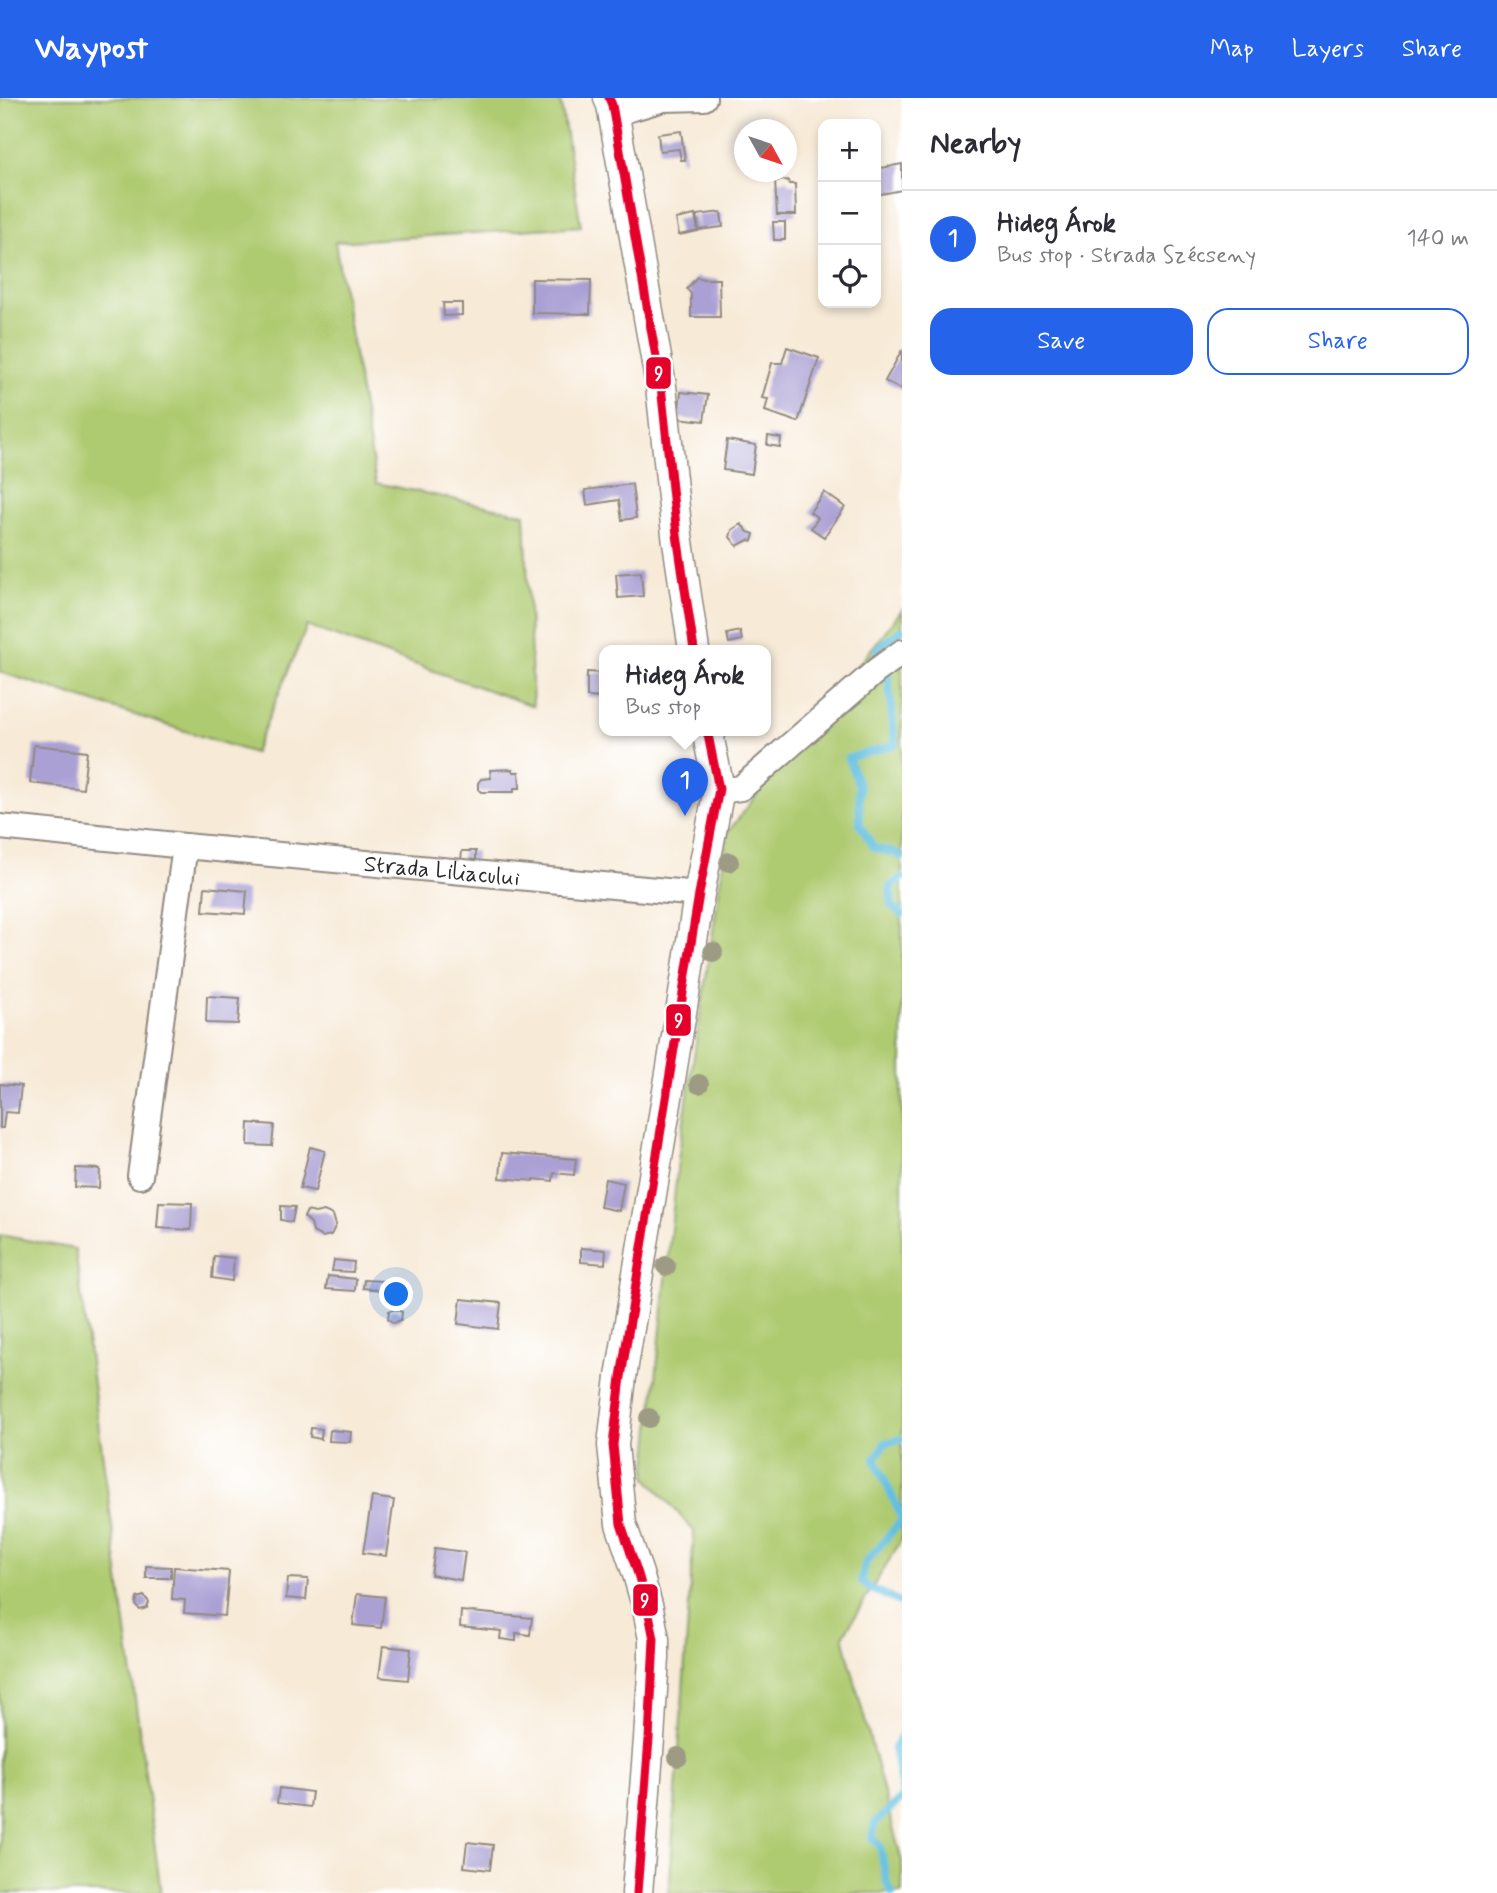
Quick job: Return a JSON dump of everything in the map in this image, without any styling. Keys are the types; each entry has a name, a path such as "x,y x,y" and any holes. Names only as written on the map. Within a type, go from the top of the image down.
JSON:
{"street":[{"path":"693,645 677,535 661,386 620,103 704,98"},
{"path":"719,789 741,788 889,662"},
{"path":"637,1893 649,1739 653,1639 642,1586 621,1524 613,1445 621,1377 699,894 719,789 708,736"},
{"name":"Strada Liliacului","path":"0,827 699,894"},
{"path":"140,1176 185,846"}],"green space":[{"path":"0,98 560,98 581,226 335,242 376,483 525,514 533,706 307,626 254,753 0,672"},
{"path":"902,610 902,1539 843,1636 902,1862 902,1893 669,1893 694,1531 646,1477 678,1160 728,832"},
{"path":"0,1235 75,1249 161,1893 0,1893"}],"building":[{"path":"681,131 685,160 681,160 679,149 660,151 658,134"},
{"path":"902,164 902,190 881,194 881,168"},
{"path":"775,182 795,184 796,215 777,215"},
{"path":"721,212 723,227 699,230 697,215"},
{"path":"695,215 698,231 679,235 676,219"},
{"path":"773,222 785,222 785,240 774,240"},
{"path":"697,277 719,279 720,317 691,317 691,294 687,289"},
{"path":"532,279 591,280 590,314 532,313"},
{"path":"443,303 462,303 462,315 444,316"},
{"path":"787,347 819,358 798,422 765,411 768,399 762,398 772,363 782,363"},
{"path":"902,350 902,390 885,381"},
{"path":"681,392 708,395 704,421 678,418"},
{"path":"768,436 781,438 780,447 767,445"},
{"path":"727,440 756,445 752,474 723,470"},
{"path":"632,484 636,518 622,520 619,500 587,505 585,490"},
{"path":"824,492 845,507 824,537 811,528 818,518 810,512"},
{"path":"741,524 754,534 752,541 748,540 737,546 730,537 732,530"},
{"path":"641,572 643,596 618,598 616,574"},
{"path":"740,631 742,640 729,643 727,634"},
{"path":"587,672 599,673 599,698 587,697"},
{"path":"34,745 87,751 83,789 30,783"},
{"path":"513,769 513,772 519,772 520,788 514,788 514,792 481,792 478,789 481,779 491,778 490,770"},
{"path":"462,851 476,851 476,861 461,861"},
{"path":"205,887 247,891 245,914 203,911"},
{"path":"207,996 240,998 238,1024 206,1023"},
{"path":"0,1084 21,1086 18,1113 5,1112 3,1128 0,1128"},
{"path":"249,1123 274,1125 272,1146 248,1145"},
{"path":"310,1147 325,1151 315,1191 300,1188"},
{"path":"502,1153 576,1159 574,1175 554,1173 553,1181 500,1178"},
{"path":"76,1168 100,1169 99,1188 75,1187"},
{"path":"605,1179 624,1183 619,1211 600,1207"},
{"path":"159,1202 192,1203 191,1230 157,1228"},
{"path":"281,1206 295,1207 292,1222 281,1220"},
{"path":"307,1211 324,1211 333,1215 336,1225 331,1235 322,1237 313,1232 311,1223 304,1217"},
{"path":"581,1248 606,1250 605,1264 581,1262"},
{"path":"214,1256 234,1258 232,1281 212,1278"},
{"path":"334,1260 354,1262 353,1272 332,1271"},
{"path":"328,1276 356,1279 355,1291 326,1289"},
{"path":"364,1280 382,1281 381,1290 363,1288"},
{"path":"461,1299 501,1303 498,1329 458,1324"},
{"path":"396,1309 402,1312 401,1320 394,1323 388,1319 389,1311"},
{"path":"311,1428 322,1429 321,1439 310,1437"},
{"path":"330,1430 351,1432 350,1442 329,1441"},
{"path":"372,1497 394,1500 386,1556 363,1553"},
{"path":"435,1548 465,1552 461,1580 431,1575"},
{"path":"146,1566 171,1567 171,1578 146,1578"},
{"path":"174,1567 229,1571 225,1616 184,1613 185,1600 172,1599"},
{"path":"288,1578 308,1579 306,1600 286,1598"},
{"path":"357,1594 385,1597 381,1628 353,1625"},
{"path":"144,1596 149,1602 147,1608 140,1610 136,1605 137,1598"},
{"path":"461,1611 532,1618 530,1635 516,1633 516,1641 500,1639 501,1631 460,1627"},
{"path":"383,1646 411,1649 408,1680 379,1677"},
{"path":"279,1788 312,1792 310,1807 277,1803"},
{"path":"467,1842 493,1845 490,1870 464,1867"}],"waterway":[{"path":"902,630 878,647 876,659 888,674 895,745 848,758 859,786 860,825 874,848 902,857"},
{"path":"902,878 890,886 892,906 902,914"},
{"path":"902,1439 885,1443 875,1459 902,1518"},
{"path":"902,1520 866,1562 861,1580 869,1588 902,1603"},
{"path":"902,1735 894,1748 902,1789"},
{"path":"892,1893 887,1883 880,1846 872,1837 875,1823 902,1798"}],"transit line":[{"name":"9","path":"609,98 661,386 677,535 693,645"},
{"name":"9","path":"637,1893 654,1639 638,1574 621,1524 613,1445 621,1377 699,894 719,789 708,736"}],"place":[{"name":"Hideg Árok","path":"685,816"}]}
